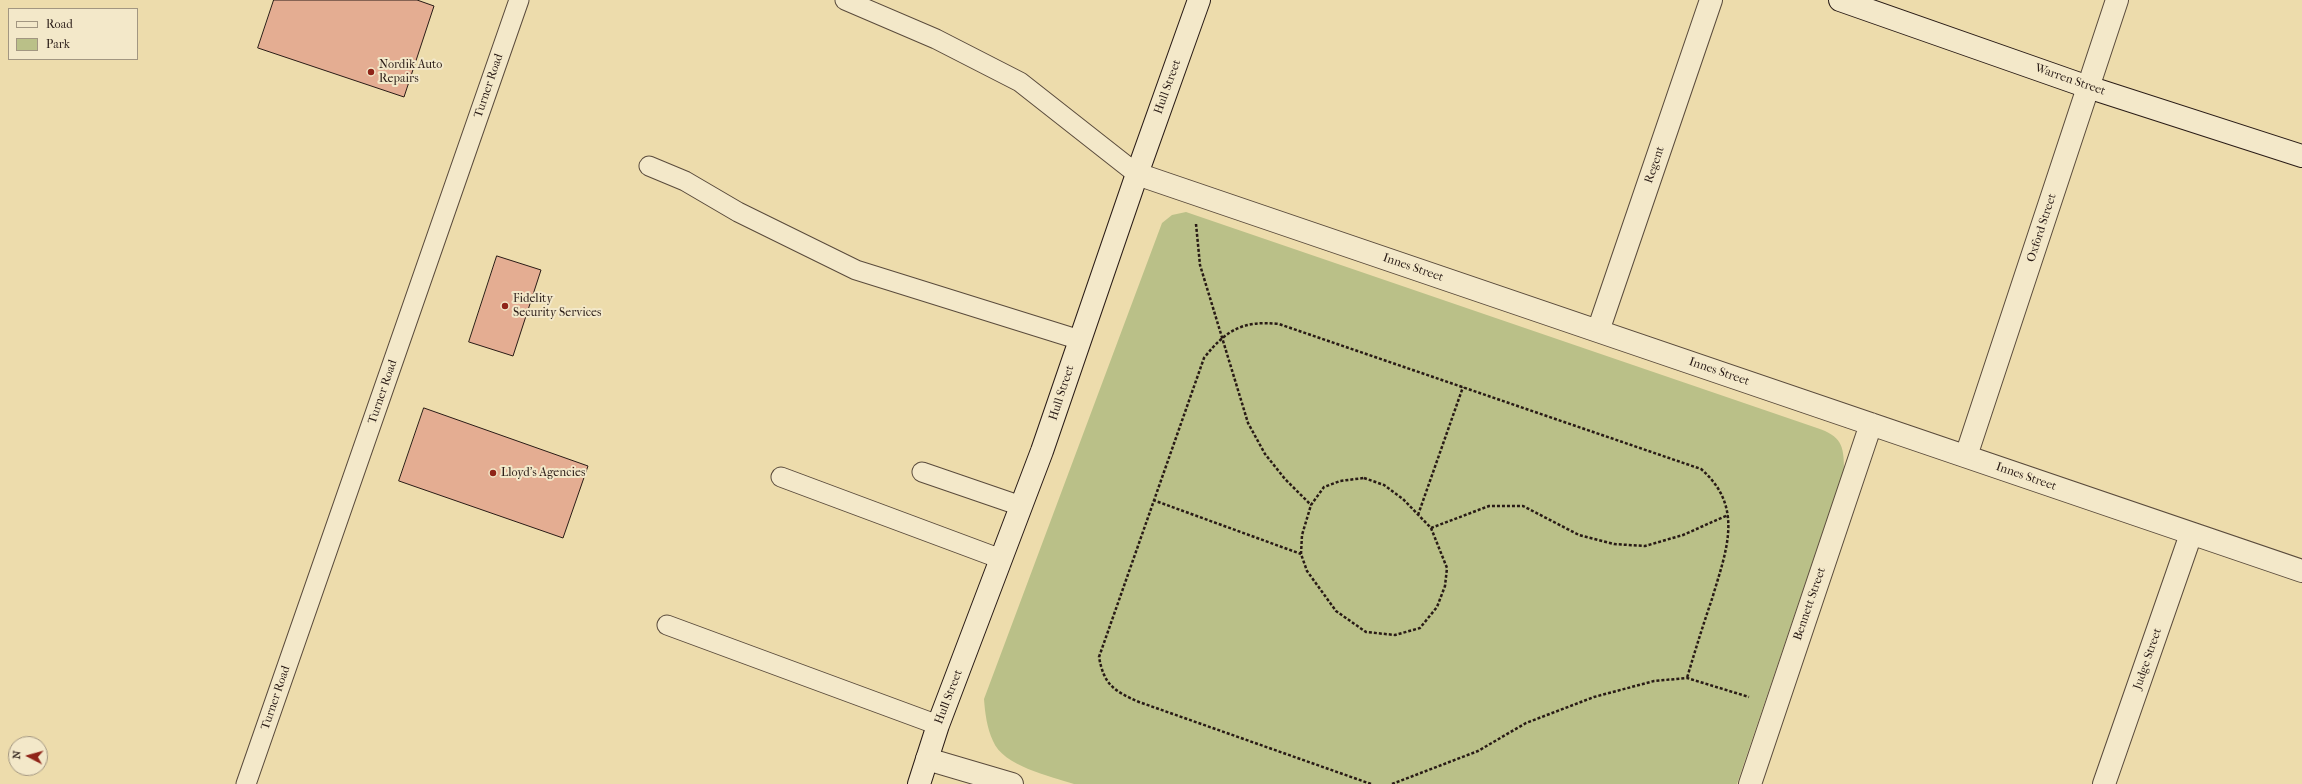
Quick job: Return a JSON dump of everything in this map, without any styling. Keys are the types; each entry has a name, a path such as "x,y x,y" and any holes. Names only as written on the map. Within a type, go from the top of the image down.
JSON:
{"street":[{"name":"Hull Street","path":"919,784 938,725 1042,451 1137,174 1199,0"},
{"name":"Regent","path":"1598,331 1711,0"},
{"name":"Warren Street","path":"1840,0 2088,87 2302,156"},
{"name":"Oxford Street","path":"1966,456 2117,0"},
{"name":"Innes Street","path":"1137,174 2302,571"},
{"name":"Bennett Street","path":"1750,784 1871,424"},
{"name":"Judge Street","path":"2104,784 2191,534"},
{"path":"927,759 1012,784"}],"lane":[{"name":"Turner Road","path":"246,784 519,0"},
{"path":"845,0 936,39 1020,82 1137,174"},
{"path":"649,166 685,181 738,212 856,270 1080,340"},
{"path":"922,472 1021,506"},
{"path":"781,477 1001,559"},
{"path":"667,625 938,725"}],"path":[{"path":"1196,194 1196,228 1200,265 1248,423 1265,454 1285,479 1310,504"},
{"path":"1371,784 1139,702 1110,685 1102,674 1099,657 1204,358 1216,342 1236,328 1260,322 1279,324 1702,469 1713,478 1724,497 1728,515 1728,546 1687,678"},
{"path":"1418,515 1463,388"},
{"path":"1364,478 1384,485 1418,515 1431,528 1447,568 1445,586 1437,606 1420,628 1395,635 1366,632 1336,610 1307,571 1301,554 1302,535 1310,504 1324,487 1340,481 1364,478"},
{"path":"1153,500 1301,554"},
{"path":"1431,528 1489,506 1523,506 1579,535 1614,544 1645,546 1683,535 1728,515"},
{"path":"1392,784 1478,751 1526,723 1594,697 1654,681 1687,678 1776,706"}],"green space":[{"path":"1186,212 1817,428 1831,434 1840,442 1843,454 1844,469 1737,784 1074,784 1028,769 1006,757 998,750 989,731 984,699 1162,223 1172,215"}],"building":[{"name":"Nordik Auto Repairs","path":"274,0 417,0 434,6 404,97 258,48"},
{"name":"Fidelity Security Services","path":"497,256 541,270 513,356 469,342"},
{"name":"Lloyd's Agencies","path":"424,408 588,466 563,538 399,481"}],"place":[{"name":"Nordik Auto Repairs","path":"371,72"},
{"name":"Fidelity Security Services","path":"505,306"},
{"name":"Lloyd's Agencies","path":"493,473"}]}
